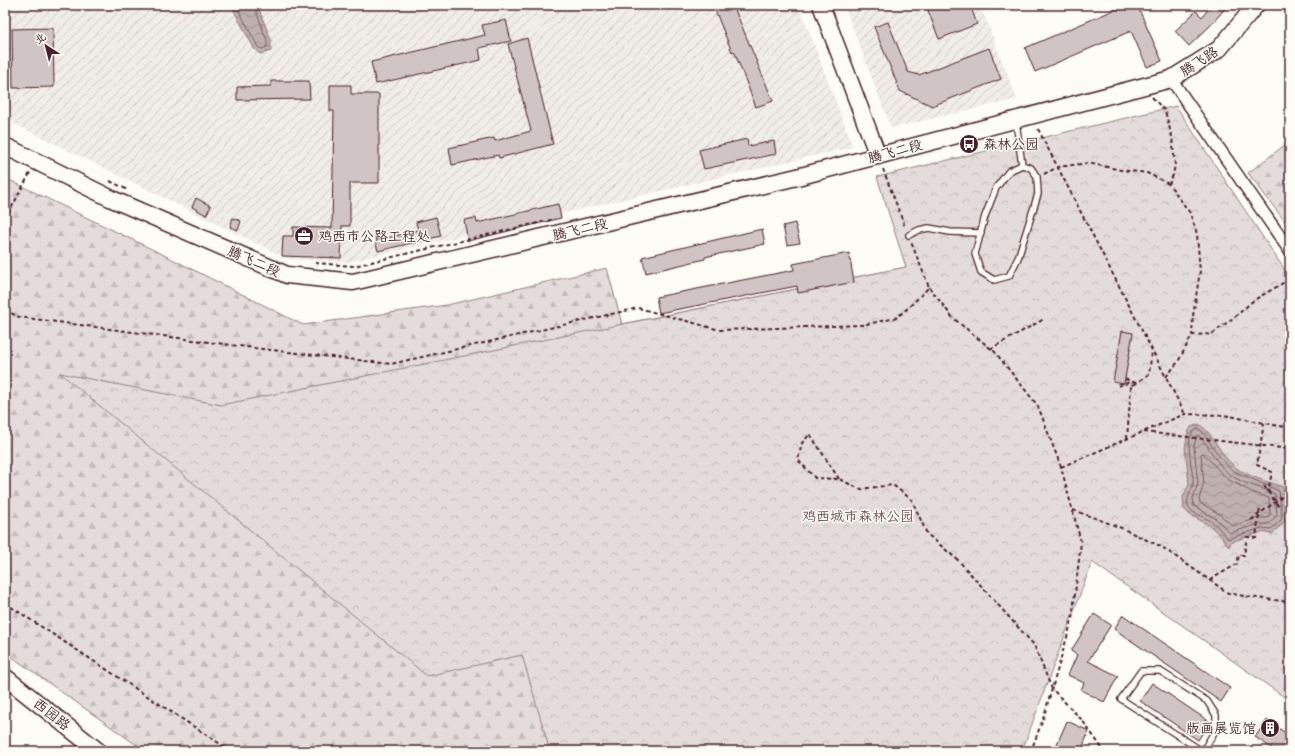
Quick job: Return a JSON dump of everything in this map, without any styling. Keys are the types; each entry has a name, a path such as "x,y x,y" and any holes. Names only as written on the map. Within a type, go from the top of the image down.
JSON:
{"street":[{"path":"821,5 878,156"},
{"name":"腾飞路","path":"1171,79 1219,49 1256,5"},
{"path":"1171,79 1290,251"},
{"name":"腾飞二段","path":"5,146 112,199 287,275 353,282 797,177 1171,79"},
{"name":"西园路","path":"5,677 98,751"}],"lane":[{"path":"1015,120 1022,165"},
{"path":"1022,165 1031,168 1037,177 1038,194 1018,258 1008,276 994,280 981,272 976,254 985,216 996,188 1009,171 1022,165"},
{"path":"909,235 919,230 928,228 950,232 981,233"},
{"path":"1140,671 1160,671 1207,701 1216,715 1216,729 1203,751 1121,699 1140,671"}],"path":[{"path":"1142,86 1165,111 1172,136 1175,165 1169,184"},
{"path":"1031,115 1185,414"},
{"path":"878,156 929,287 953,318 995,352 1038,406 1062,467 1081,542 1072,620 1044,716 1031,751"},
{"path":"5,220 36,162"},
{"path":"1037,177 1058,167 1088,163 1120,170 1147,173 1169,184 1190,213 1196,234 1200,271 1193,316 1192,335 1178,362 1166,377"},
{"path":"105,179 133,192"},
{"path":"314,263 354,266 556,218"},
{"path":"1192,335 1212,334 1254,300 1290,279"},
{"path":"5,310 19,317 391,364 638,308 720,330 862,325 896,318 929,287"},
{"path":"990,349 1044,320"},
{"path":"1127,439 1131,387 1149,374 1152,350"},
{"path":"1125,379 1135,384"},
{"path":"1118,386 1128,383 1135,384"},
{"path":"1062,467 1185,414 1224,415 1290,428"},
{"path":"1264,423 1257,465 1272,472 1268,492"},
{"path":"1144,432 1290,449"},
{"path":"839,479 810,434 802,443 798,460 815,478 839,479 860,489 893,485 912,500 927,534 959,561 1034,645 1052,689 1082,720 1104,751"},
{"path":"1264,486 1280,508"},
{"path":"1251,520 1282,497"},
{"path":"1209,580 1237,564 1239,555 1244,555 1246,537 1256,538 1260,507"},
{"path":"1072,510 1119,527 1162,547 1228,593 1290,602"},
{"path":"5,603 231,751"}],"shaded area":[{"path":"5,5 799,5 853,147 348,262 288,259 5,119"},
{"path":"844,5 980,5 1017,99 891,128"}],"green space":[{"name":"鸡西城市森林公园","path":"1176,106 1290,278 1290,701 1092,562 1022,751 550,751 522,655 427,676 60,373 221,405 906,267 877,177"},
{"path":"1290,141 1290,228 1248,173"},
{"path":"5,178 166,256 303,325 447,305 607,268 622,324 906,267 969,751 145,751 5,652"}],"water":[{"path":"234,5 257,5 271,40 271,51 260,54 255,50 233,9"},
{"path":"1199,424 1209,433 1225,457 1235,467 1251,476 1283,487 1286,517 1282,525 1272,534 1262,532 1231,542 1229,547 1219,534 1209,525 1190,515 1184,509 1183,497 1189,484 1185,447 1191,427"}],"building":[{"path":"713,5 733,5 773,101 756,107 734,51 732,52"},
{"path":"926,5 970,5 977,24 939,39"},
{"path":"1120,5 1137,5 1162,61 1147,67 1131,31 1035,72 1025,48 1121,7"},
{"path":"1212,5 1228,5 1210,26 1189,46 1175,31 1196,11 1202,17"},
{"path":"506,20 511,41 479,48 481,60 376,84 371,62 485,35 482,25"},
{"path":"888,22 908,72 919,75 989,48 1001,79 932,106 900,91 874,27"},
{"path":"53,28 54,87 13,88 12,29"},
{"path":"527,38 553,144 499,158 498,155 452,165 449,148 494,138 495,141 531,131 508,44"},
{"path":"271,81 309,81 310,99 237,100 237,87 271,86"},
{"path":"330,85 351,85 351,94 379,94 379,183 350,183 350,226 342,226 341,258 282,256 283,236 293,236 293,227 332,228 334,111 330,111"},
{"path":"747,139 748,146 774,141 776,154 704,169 699,150"},
{"path":"196,198 211,206 206,215 192,207"},
{"path":"558,204 561,218 468,241 464,220 476,218 477,223"},
{"path":"436,217 441,236 378,251 375,241 418,230 416,222"},
{"path":"233,218 241,221 238,230 230,227"},
{"path":"795,223 800,243 787,245 783,226"},
{"path":"762,229 765,244 705,257 705,259 646,273 642,257"},
{"path":"849,253 854,282 798,293 797,286 659,313 656,297 794,270 793,264"},
{"path":"1122,331 1133,333 1124,384 1113,382"},
{"path":"1094,614 1111,625 1088,661 1118,676 1104,702 1081,690 1084,683 1068,675 1077,655 1071,651"},
{"path":"1123,615 1230,688 1221,702 1114,629"},
{"path":"1152,683 1210,722 1198,740 1140,701"},
{"name":"版画展览馆","path":"1267,720 1290,736 1290,751 1276,751 1255,737"},
{"path":"1067,721 1089,731 1081,751 1054,751"}],"place":[{"name":"森林公园","path":"969,144"},
{"name":"鸡西市公路工程处","path":"304,236"},
{"name":"版画展览馆","path":"1270,728"}]}
